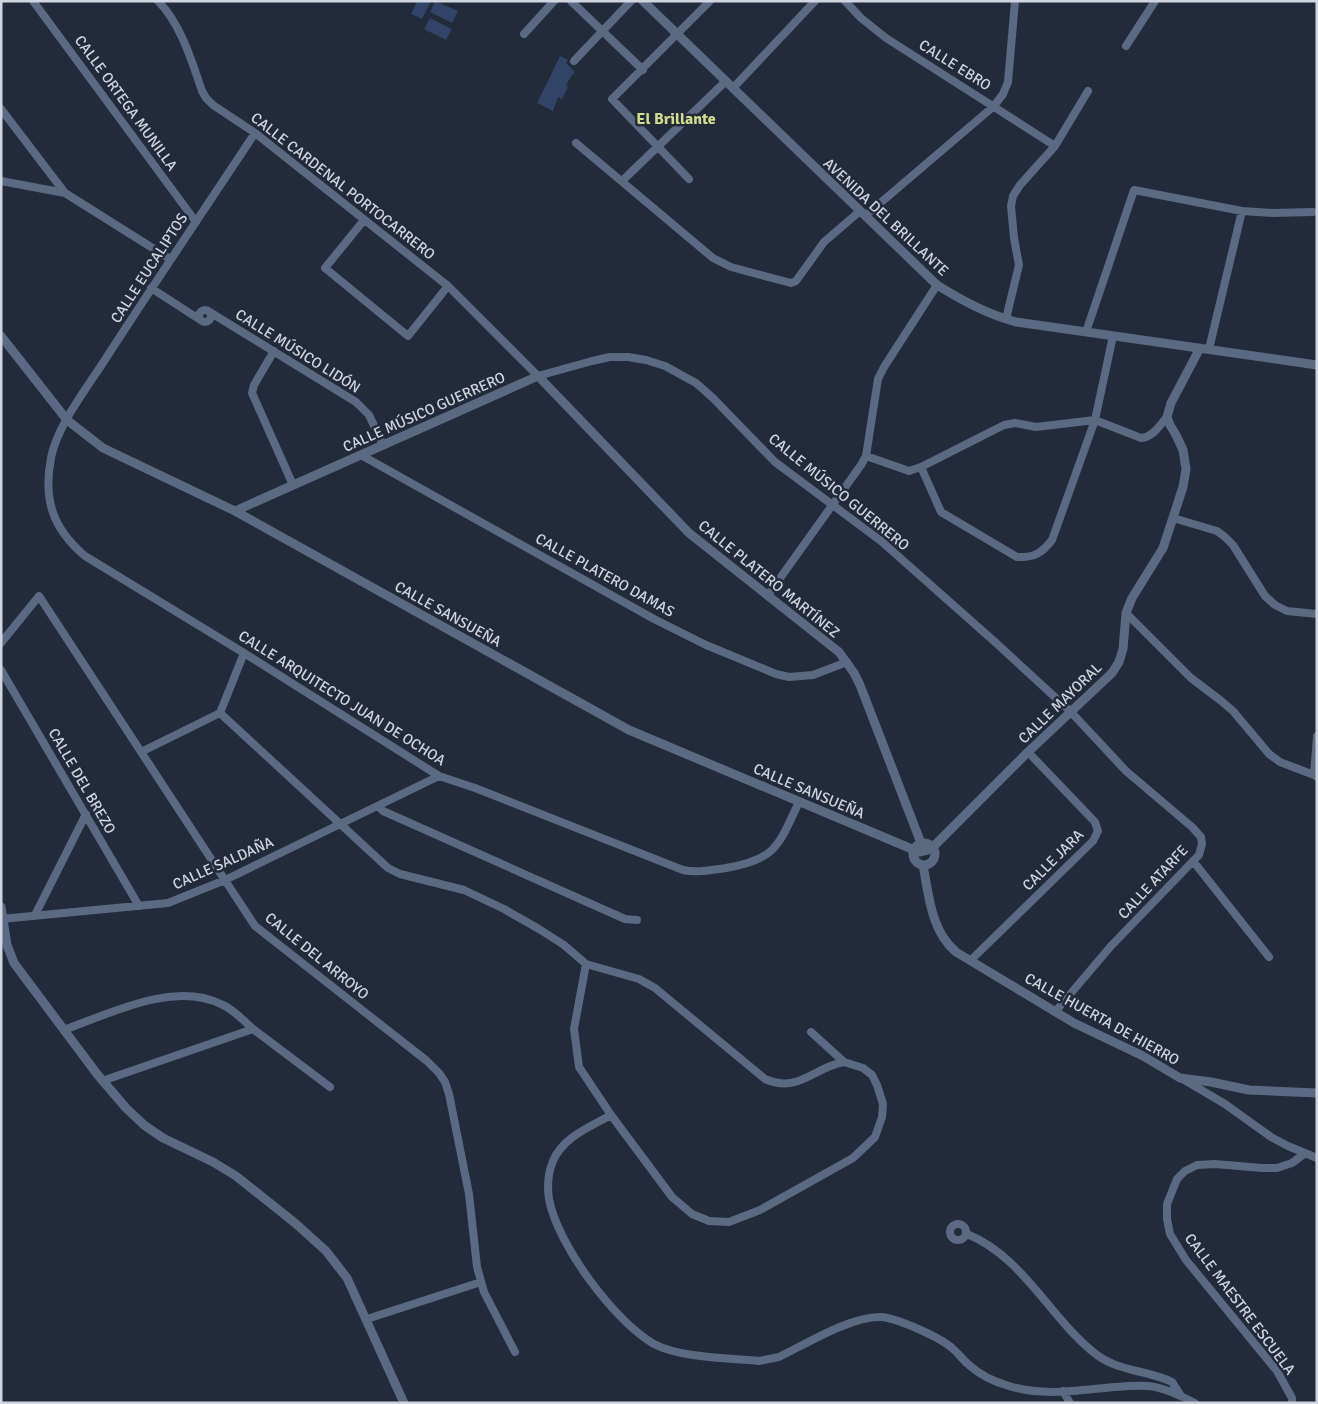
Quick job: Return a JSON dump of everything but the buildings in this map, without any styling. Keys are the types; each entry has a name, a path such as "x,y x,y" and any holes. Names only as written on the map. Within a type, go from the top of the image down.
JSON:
{"street":[{"name":"CALLE ORTEGA MUNILLA","path":"33,1 196,222"},
{"name":"CALLE CARDENAL PORTOCARRERO","path":"158,1 168,13 185,44 206,98 213,105 255,133 448,286 538,376"},
{"path":"524,34 554,1"},
{"path":"571,1 643,70"},
{"path":"574,61 631,1"},
{"name":"AVENIDA DEL BRILLANTE","path":"643,1 937,285 982,310 1006,319 1317,365"},
{"path":"689,179 612,99 710,1"},
{"path":"622,181 658,146 729,84 815,1"},
{"name":"CALLE EBRO","path":"845,1 886,38 1054,146"},
{"path":"576,142 713,258 731,267 791,283 796,280 824,242 862,214 994,106 1004,94 1008,82 1015,1"},
{"path":"1126,46 1156,1"},
{"path":"1006,319 1019,265 1011,206 1013,196 1020,185 1054,146 1088,91"},
{"path":"1,109 65,193 170,259"},
{"name":"CALLE EUCALIPTOS","path":"67,420 151,288 255,133"},
{"path":"1,181 65,193"},
{"path":"1086,332 1134,190 1242,211 1273,213 1313,212"},
{"path":"866,456 909,471 921,467 1004,425 1015,423 1036,427 1095,420 1141,438 1147,438 1167,416 1171,403 1205,349 1242,211"},
{"path":"364,220 326,268 408,336 448,286"},
{"path":"768,595 866,456 878,379 937,285"},
{"name":"CALLE MÚSICO LIDÓN","path":"151,288 202,321 207,322 210,320 211,314 208,311 356,402 369,415 383,445"},
{"name":"CALLE SANSUEÑA","path":"1,336 67,420 103,448 235,511 629,730 799,802 920,848"},
{"path":"921,467 941,512 1017,557 1028,558 1037,555 1052,540 1095,420 1113,336"},
{"path":"274,351 254,385 252,393 293,485"},
{"name":"CALLE MÚSICO GUERRERO","path":"235,511 538,376 610,358 628,357 646,360 665,366 696,383 775,462 881,541 1070,711"},
{"name":"CALLE PLATERO MARTÍNEZ","path":"538,376 689,533 831,645 846,662 860,685 920,848"},
{"name":"CALLE MAYORAL","path":"920,848 933,847 1070,711 1112,673 1119,662 1123,649 1126,613 1132,598 1164,548 1183,487 1186,469 1183,450 1167,416"},
{"name":"CALLE ARQUITECTO JUAN DE OCHOA","path":"67,420 54,447 48,486 53,516 62,533 85,556 244,653 439,776 475,788 689,871 707,871 746,864 767,855 782,838 799,802"},
{"name":"CALLE PLATERO DAMAS","path":"361,455 654,619 706,645 776,674 789,677 813,674 846,662"},
{"path":"1173,518 1218,530 1233,545 1265,596 1275,605 1287,611 1317,614"},
{"name":"CALLE DEL ARROYO","path":"1,643 39,596 250,919 261,931 439,1072 445,1082 451,1102 465,1173 475,1256 481,1282 484,1292 515,1352"},
{"path":"1126,613 1191,678 1233,711 1269,754 1280,762 1316,776 1317,736"},
{"path":"141,752 220,713 244,653"},
{"name":"CALLE DEL BREZO","path":"1,670 139,906"},
{"name":"CALLE ATARFE","path":"1055,1012 1112,946 1193,861 1202,849 1201,837 1197,832 1133,778 1070,711"},
{"path":"220,713 388,868 400,874 464,890 504,909 564,946 586,964 638,979 655,988 765,1080 775,1084 787,1085 834,1064 844,1062"},
{"name":"CALLE JARA","path":"971,960 1093,841 1098,831 1095,822 1028,752"},
{"name":"CALLE SALDAÑA","path":"2,919 168,903 225,880 439,776"},
{"path":"379,806 383,811 625,919 637,920"},
{"path":"35,915 86,814"},
{"path":"920,848 915,860 923,866 934,858 933,847"},
{"path":"1193,861 1269,957"},
{"name":"CALLE HUERTA DE HIERRO","path":"923,866 934,918 941,936 948,945 1074,1023 1143,1056 1225,1104 1271,1137 1304,1154 1317,1158"},
{"path":"1,908 7,945 14,963 114,1097 144,1125 163,1138 213,1162 236,1176 295,1223 326,1251 347,1278 404,1403"},
{"path":"1,946 4,932"},
{"path":"586,964 574,1029 579,1067 659,1181 683,1208 709,1221 729,1222 760,1210 853,1158 875,1137 882,1117 882,1104 872,1075 863,1068 844,1062 811,1032"},
{"path":"64,1030 152,999 183,996 197,997 225,1005 253,1029 330,1087"},
{"path":"102,1081 253,1029"},
{"path":"1180,1078 1249,1090 1317,1092"},
{"path":"1204,1092 1205,1087 1211,1082"},
{"path":"611,1115 565,1142 553,1161 548,1181 549,1200 570,1249 606,1301 634,1328 664,1348 688,1354 759,1361 769,1360 854,1322 882,1317 910,1326 946,1344 953,1348 969,1366 992,1380 1022,1390 1035,1392 1150,1386 1181,1396 1195,1403"},
{"name":"CALLE MAESTRE ESCUELA","path":"1292,1403 1292,1398 1277,1371 1186,1260 1170,1234 1167,1204 1177,1180 1185,1171 1197,1165 1215,1164 1277,1168 1292,1163 1304,1154"},
{"path":"967,1234 982,1240 1019,1270 1068,1327 1096,1354 1119,1367 1172,1382 1181,1396"},
{"path":"367,1319 481,1282"},
{"path":"1062,1391 1070,1403"}],"shaded area":[{"path":"417,1 431,1 422,19 411,14"},
{"path":"435,1 458,11 452,23 430,12"},
{"path":"430,18 452,29 446,40 424,29"},
{"path":"560,56 568,60 566,63 575,72 566,85 568,87 562,99 558,97 553,111 537,103"}],"district":[{"name":"El Brillante","path":"676,118"}]}
